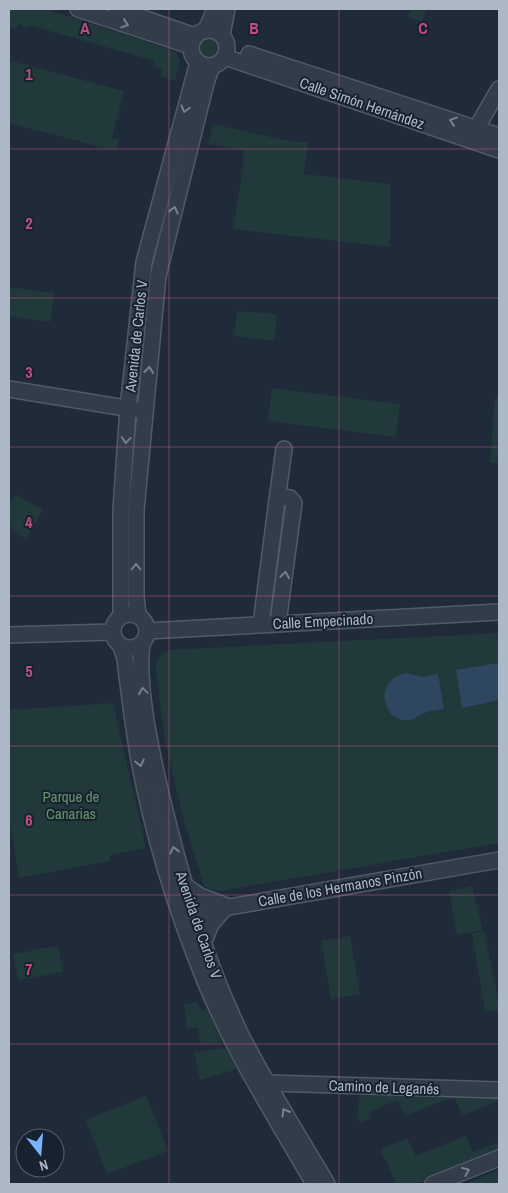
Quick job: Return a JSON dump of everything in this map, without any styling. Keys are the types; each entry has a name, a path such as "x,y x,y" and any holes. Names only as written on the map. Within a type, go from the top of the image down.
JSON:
{"street":[{"path":"78,9 197,37"},
{"path":"117,9 197,37"},
{"path":"215,9 197,37 194,58 205,64 225,46 227,9"},
{"name":"Calle Simón Hernández","path":"197,37 214,30 225,46 474,135 496,139"},
{"name":"Avenida de Carlos V","path":"121,616 121,510 128,408 144,262 205,64"},
{"name":"Avenida de Carlos V","path":"138,616 136,595 136,510 144,411 159,271 206,83 205,64"},
{"path":"474,135 499,89"},
{"path":"9,389 144,411"},
{"path":"261,624 284,449"},
{"path":"277,500 282,497 290,498 294,503 278,623"},
{"name":"Calle Empecinado","path":"144,637 261,624 499,612"},
{"path":"130,614 138,616 145,623 144,637 136,647 121,646 113,632 114,624 121,616 130,614"},
{"path":"9,635 113,632"},
{"name":"Avenida de Carlos V","path":"144,637 140,667 153,758 184,885 187,914 205,981 231,1036 314,1184"},
{"name":"Avenida de Carlos V","path":"121,646 125,658 139,760 162,855 187,914 203,944 240,1032 327,1184"},
{"name":"Calle de los Hermanos Pinzón","path":"187,914 499,860"},
{"path":"184,885 200,896 227,906 211,924 203,944"},
{"name":"Camino de Leganés","path":"269,1083 499,1090"},
{"path":"433,1184 499,1158"}],"green space":[{"path":"9,9 46,9 175,51 180,61 175,81 161,77 162,70 154,67 155,61 29,25 28,28 18,24 16,29 9,27"},
{"path":"411,9 426,9 422,22 408,17"},
{"path":"209,37 217,40 220,48 217,56 209,59 201,56 198,48 201,40"},
{"path":"11,61 124,91 112,138 119,140 116,151 9,123 9,68"},
{"path":"213,124 292,142 308,142 304,174 390,184 390,247 233,229 243,168 243,150 208,144"},
{"path":"9,287 54,293 50,322 9,316"},
{"path":"237,311 277,314 274,341 234,336"},
{"path":"272,388 400,404 396,437 268,421"},
{"path":"495,397 499,398 499,463 490,463"},
{"path":"16,495 43,510 26,539 9,526 9,505"},
{"path":"499,633 499,843 219,891 204,886 181,810 164,735 155,664 159,657 169,650"},
{"name":"Parque de Canarias","path":"113,703 146,848 110,855 110,861 19,878 9,816 9,710"},
{"path":"472,886 483,930 457,935 449,891"},
{"path":"484,931 499,1003 499,1010 485,1012 472,934"},
{"path":"350,936 360,994 331,1000 321,941"},
{"path":"58,946 63,972 18,980 13,954"},
{"path":"197,1002 202,1011 207,1010 222,1042 201,1045 198,1028 187,1029 184,1004"},
{"path":"225,1048 236,1066 234,1070 200,1080 194,1052"},
{"path":"361,1089 499,1093 499,1101 462,1115 455,1099 451,1098 405,1116 398,1101 395,1101 369,1112 371,1119 360,1122 357,1117"},
{"path":"146,1096 168,1151 107,1174 86,1120"},
{"path":"466,1136 473,1152 499,1142 499,1150 417,1184 397,1184 380,1149 407,1138 416,1156"},
{"path":"499,1170 499,1184 465,1184"}],"water":[{"path":"499,663 499,700 462,708 456,670"},
{"path":"406,673 422,677 438,674 444,709 429,711 411,720 403,720 392,715 385,702 386,689 393,679"}]}
